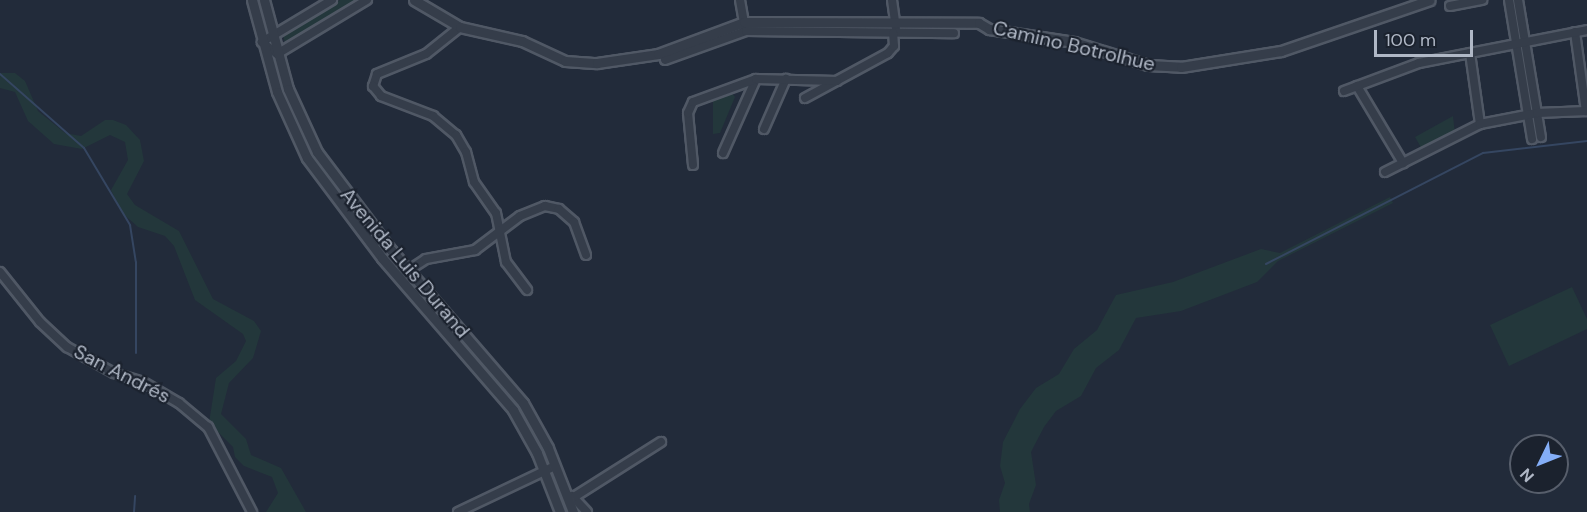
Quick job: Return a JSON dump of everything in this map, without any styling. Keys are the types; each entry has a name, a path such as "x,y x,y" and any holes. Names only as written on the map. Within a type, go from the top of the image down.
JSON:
{"street":[{"name":"Avenida Luis Durand","path":"252,0 262,42 284,113 314,170 382,258 507,401 544,470 559,510"},
{"name":"Avenida Luis Durand","path":"264,0 272,36 295,108 317,152 409,270 516,393 570,495 573,512"},
{"path":"332,0 262,42 278,54 367,0"},
{"name":"Camino Botrolhue","path":"414,0 460,27 522,41 565,61 597,63 658,54 745,26 896,22 979,23 989,29 1074,42 1148,65 1181,67 1281,51 1429,0"},
{"path":"740,0 745,26"},
{"path":"805,98 891,49 892,33 896,22 892,0"},
{"path":"1450,6 1482,0"},
{"path":"1509,0 1532,139"},
{"path":"1518,0 1541,137"},
{"name":"Camino Botrolhue","path":"665,60 745,26 892,33 954,33"},
{"path":"460,27 426,54 377,74 373,86 381,96 433,116 456,135 466,152 474,182 496,213 506,262 527,290"},
{"path":"1344,91 1419,63 1587,30"},
{"path":"1384,172 1480,124 1538,113 1587,111 1575,33"},
{"path":"1470,53 1480,124"},
{"path":"693,165 691,104 756,79 837,81"},
{"path":"723,153 756,79"},
{"path":"764,129 786,79"},
{"path":"1357,86 1403,163"},
{"path":"409,270 426,259 469,252 536,209 554,207 578,228 586,255"},
{"name":"San Andrés","path":"0,272 40,322 67,347 114,373 143,382 179,403 208,427 252,512"},
{"path":"559,510 559,499 570,495 661,442"},
{"path":"458,512 555,466"},
{"path":"570,495 586,512"}],"green space":[{"path":"340,0 358,0 285,43 283,35"},
{"path":"0,73 15,73 25,81 38,111 65,133 81,136 105,120 113,120 126,125 140,140 144,161 127,194 135,205 179,231 213,299 254,321 261,331 253,358 229,383 221,414 246,439 251,455 281,468 306,512 266,512 278,493 272,477 244,466 235,457 233,447 209,423 216,378 236,361 246,341 243,334 195,300 174,246 165,236 138,227 121,212 111,190 128,160 125,142 110,135 82,149 54,144 28,121 15,92 0,88"},
{"path":"732,93 735,97 720,133 713,134 713,101"},
{"path":"1453,116 1455,134 1423,151 1415,137"},
{"path":"1390,197 1393,203 1278,261 1257,282 1181,311 1136,318 1119,350 1096,368 1081,396 1056,411 1044,427 1031,452 1036,485 1029,504 1030,512 1000,512 999,500 1005,483 1000,466 1003,442 1020,409 1036,388 1059,374 1074,349 1097,330 1116,295 1173,282 1261,249 1280,253"},
{"path":"1572,287 1587,319 1587,329 1509,366 1490,325"}],"waterway":[{"path":"0,74 84,148 130,225 136,262 136,353"},
{"path":"1266,264 1483,153 1587,141"},
{"path":"134,512 135,496"}]}
